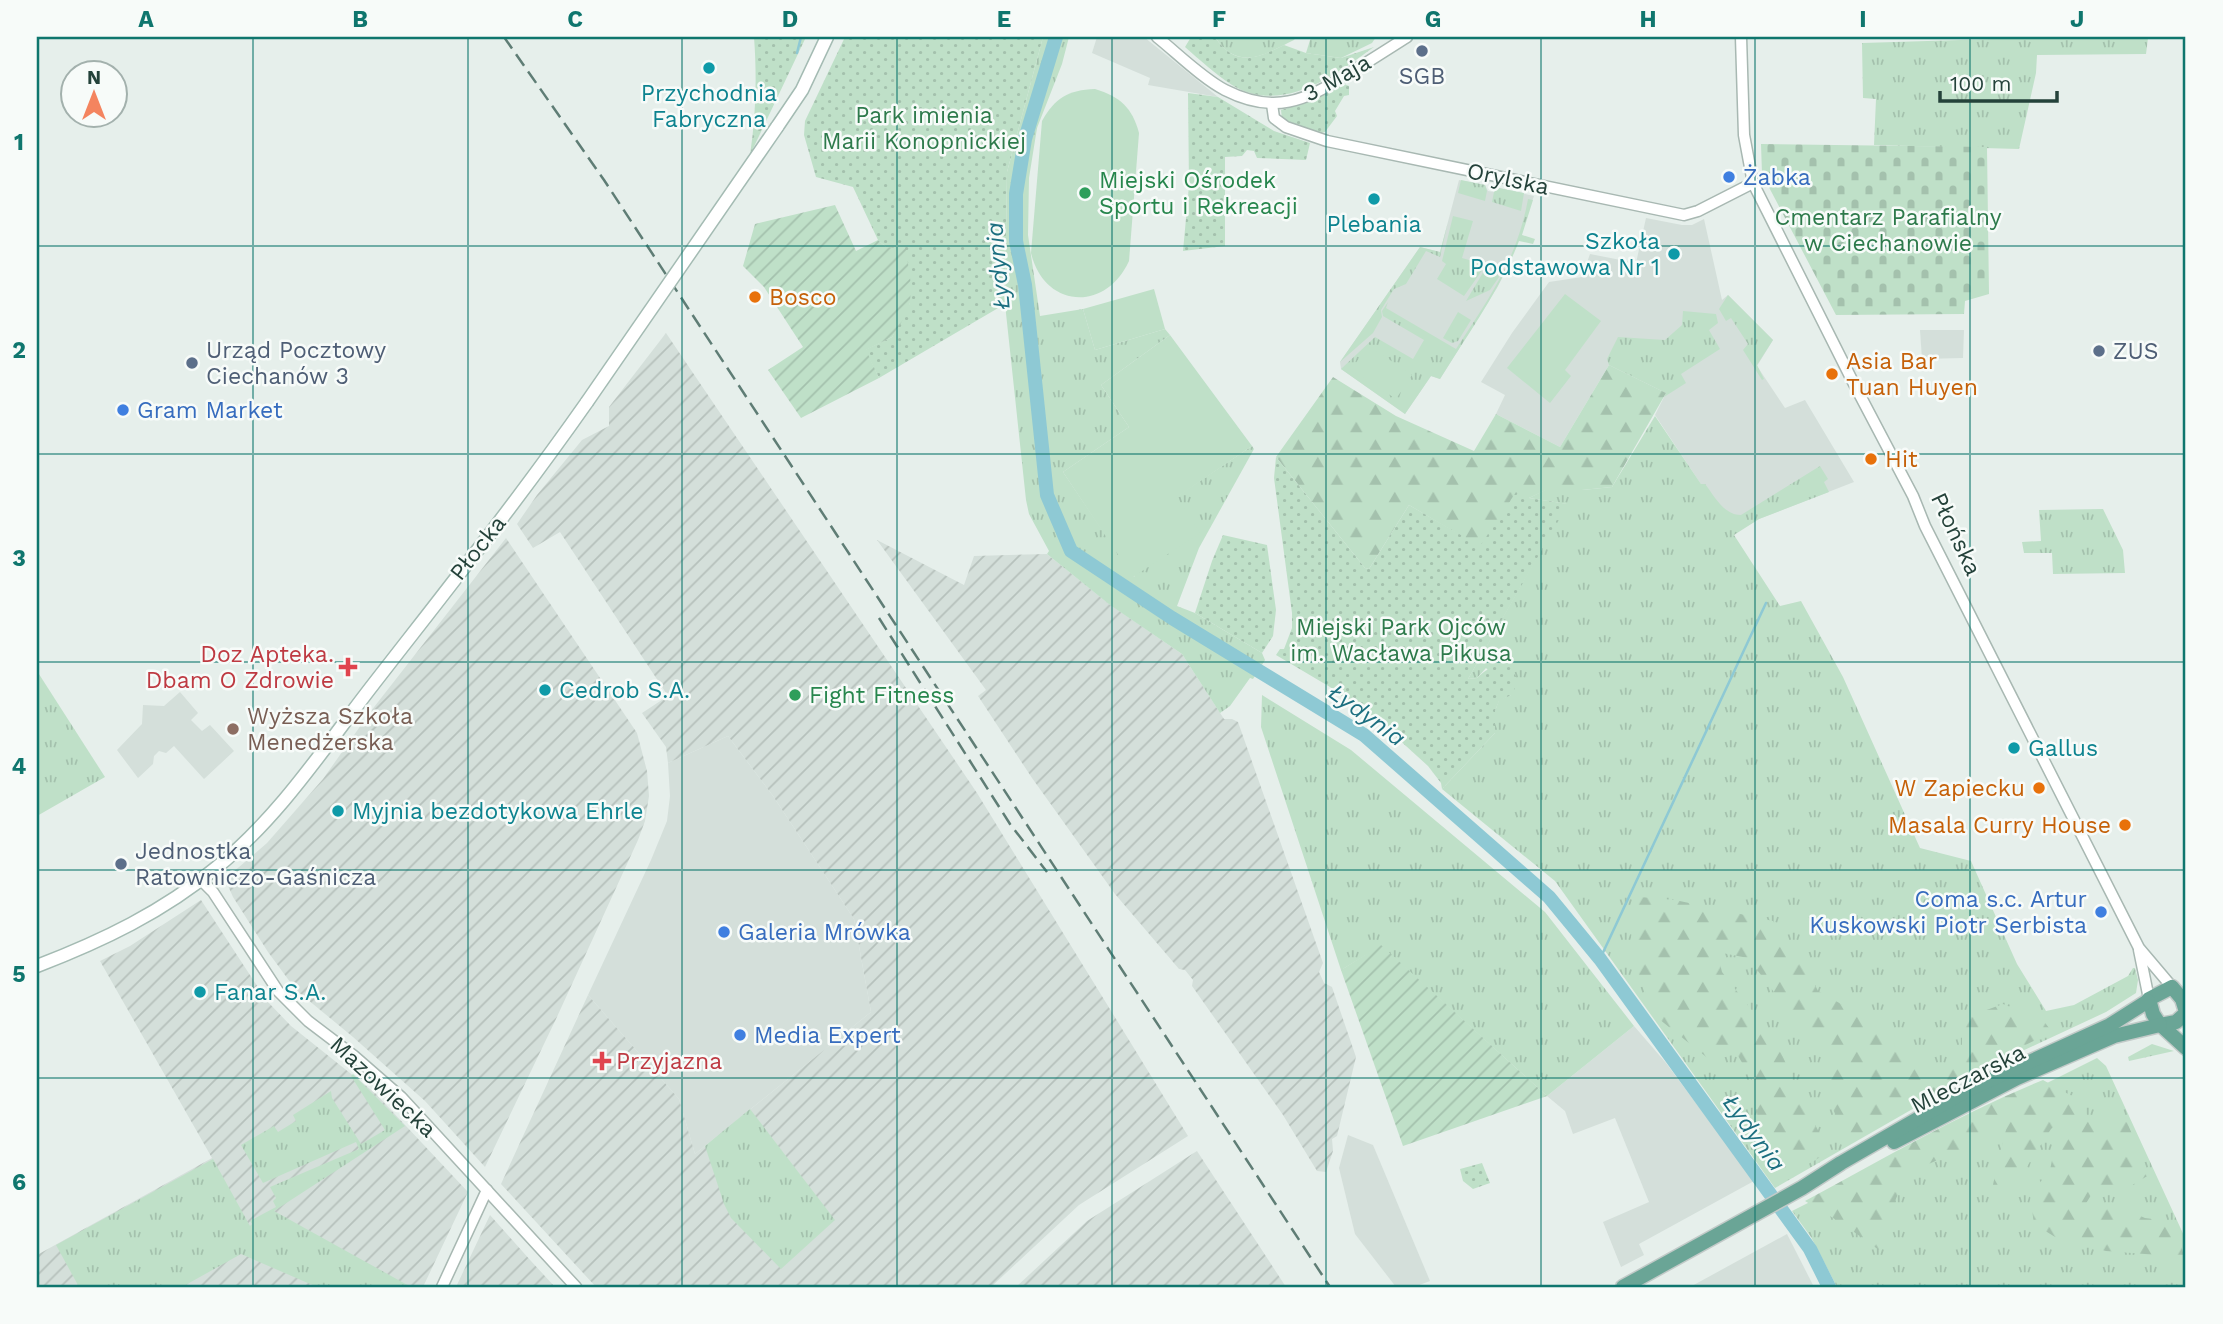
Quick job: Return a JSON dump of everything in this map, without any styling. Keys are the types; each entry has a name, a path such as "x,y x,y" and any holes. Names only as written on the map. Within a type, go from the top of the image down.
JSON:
{"main road":[{"name":"Płocka","path":"37,966 111,936 170,902 247,841 303,775 535,475 802,90 827,37"},
{"name":"Mleczarska","path":"1802,1188 1966,1091 2110,1025 2148,1000 2178,987"},
{"path":"2178,987 2186,1015"},
{"path":"2148,1000 2161,1026 2186,1048"},
{"name":"Mleczarska","path":"1623,1287 1788,1195 2017,1078 2114,1036 2176,1022 2186,1015"}],"street":[{"name":"3 Maja","path":"1157,37 1222,89 1252,102 1272,104 1305,98 1324,89 1407,37"},
{"name":"Płońska","path":"1741,37 1744,135 1753,183 1908,485 1925,526 2139,948 2148,1000"},
{"name":"Orylska","path":"1272,104 1275,118 1286,127 1327,141 1684,215 1698,211 1753,183"},
{"name":"Mazowiecka","path":"201,880 213,892 278,991 308,1021 401,1097 576,1287"},
{"name":"Płońska","path":"2139,948 2178,987"},
{"path":"442,1287 487,1190"}],"shaded area":[{"path":"1097,37 1144,37 1218,97 1148,85 1150,78 1092,53"},
{"path":"1459,180 1485,185 1488,191 1494,192 1499,188 1534,196 1509,265 1497,288 1440,379 1431,376 1405,414 1341,369 1340,362 1420,247 1440,252"},
{"path":"1646,218 1682,225 1692,225 1704,219 1722,300 1728,295 1773,340 1757,366 1785,408 1805,400 1854,482 1759,519 1734,534 1655,415 1666,393 1609,365 1560,447 1496,414 1505,395 1481,382 1549,282 1582,277 1590,254 1636,263"},
{"path":"1920,330 1964,330 1963,358 1922,359"},
{"path":"666,333 977,793 1188,1136 1079,1205 991,1287 596,1287 501,1184 588,995 679,1099 695,1154 871,1012 854,919 773,796 728,736 668,763 666,747 642,713 668,696 560,532 533,548 517,524 582,440 609,426 609,407"},
{"path":"506,538 637,733 647,771 649,796 645,821 638,840 485,1167 425,1101 296,990 268,952 233,897 225,879 267,843 323,779 371,711"},
{"path":"877,540 964,585 974,556 1047,554 1109,604 1182,654 1224,719 1238,722 1323,963 1319,972 1324,983 1332,987 1356,1057 1337,1136 1332,1139 1333,1151 1326,1172 1317,1171 1283,1115 1192,986 1193,980 1185,970 1179,969 1115,894 1032,778 978,696 986,690"},
{"path":"180,692 198,713 191,720 202,731 210,725 234,751 204,779 174,746 166,753 159,751 154,756 153,764 138,778 117,750 142,724 143,705 164,706"},
{"path":"728,736 773,796 854,919 871,1012 695,1154 679,1099 588,995 667,821 670,796 668,763"},
{"path":"201,900 267,1001 291,1026 375,1093 468,1192 423,1287 37,1287 37,1255 212,1158 100,961 130,946"},
{"path":"1634,1026 1666,1063 1754,1181 1639,1244 1644,1255 1621,1267 1603,1222 1649,1202 1615,1118 1573,1134 1565,1111 1547,1096"},
{"path":"1348,1135 1373,1145 1430,1281 1414,1287 1396,1287 1355,1234 1339,1168"},
{"path":"1197,1151 1286,1287 1016,1287 1087,1221"},
{"path":"490,1215 531,1261 555,1287 456,1287"},
{"path":"1787,1234 1814,1287 1690,1287"}],"green space":[{"path":"754,37 806,37 750,155 755,96"},
{"name":"Park imienia Marii Konopnickiej","path":"845,37 1043,37 1007,172 1005,304 879,378 865,350 892,337 910,303 886,247 878,240 853,187 816,177 804,135 805,121"},
{"path":"1043,37 1069,37 1062,64 1037,128 1029,178 1028,235 1040,316 1083,309 1095,350 1165,329 1170,335 1101,385 1129,427 1063,472 1134,577 1176,497 1252,446 1254,449 1199,548 1177,606 1195,613 1262,653 1265,660 1253,679 1250,678 1230,706 1220,713 1182,654 1110,605 1047,554 1049,551 1029,514 1005,304 1007,172"},
{"path":"1191,37 1215,37 1230,53 1246,57 1255,57 1284,45 1306,53 1341,58 1374,47 1325,80 1288,94 1270,96 1251,93 1232,85 1185,47"},
{"path":"1215,37 1296,37 1262,55 1242,57 1224,48"},
{"path":"1311,37 1376,37 1372,43 1341,58 1306,53"},
{"path":"2058,37 2148,38 2146,54 2037,55 2036,73 2019,149 1874,145 1876,99 1863,98 1862,43"},
{"path":"1344,84 1349,86 1349,95 1344,96 1335,111 1337,116 1325,132 1320,133 1282,119 1281,110 1312,101"},
{"name":"Miejski Ośrodek Sportu i Rekreacji","path":"1095,89 1124,104 1133,116 1139,133 1129,261 1118,278 1105,289 1091,296 1076,297 1061,293 1048,285 1038,271 1031,253 1042,121 1052,106 1063,97 1077,91"},
{"path":"1188,93 1218,97 1274,131 1310,143 1306,160 1257,158 1254,151 1247,150 1242,156 1225,157 1225,246 1183,251 1189,186"},
{"name":"Cmentarz Parafialny w Ciechanowie","path":"1761,144 1987,147 1989,294 1965,301 1964,314 1836,315 1762,174"},
{"path":"1461,180 1485,185 1485,201 1458,193"},
{"path":"1499,188 1524,193 1521,211 1492,202 1494,192"},
{"path":"1528,199 1533,200 1522,235 1535,239 1533,244 1519,241 1493,294 1440,379 1431,376 1405,414 1341,369 1375,337 1413,359 1424,340 1383,316 1382,311 1388,302 1386,308 1456,349 1509,260"},
{"path":"835,205 856,251 878,240 886,247 906,249 911,285 910,303 892,337 866,350 879,378 801,418 768,370 803,347 764,287 743,266 755,224"},
{"path":"1453,216 1473,221 1462,258 1483,264 1483,269 1464,296 1437,279 1446,264 1442,261"},
{"path":"1448,222 1440,257 1426,251 1406,284 1394,289 1381,310 1382,317 1373,333 1340,362 1420,247 1440,252"},
{"path":"1484,271 1499,277 1490,290 1466,301"},
{"path":"1154,289 1165,329 1095,350 1083,309"},
{"path":"1565,294 1601,321 1565,370 1571,376 1550,403 1507,368"},
{"path":"1728,295 1773,340 1757,365 1764,379 1762,380 1743,350 1748,344 1731,318 1726,321 1719,309"},
{"path":"1683,311 1716,314 1718,323 1709,330 1720,349 1681,374 1686,383 1664,397 1666,393 1609,365 1607,359 1618,337 1665,340 1682,325"},
{"path":"1458,312 1471,320 1458,341 1452,343 1443,338"},
{"path":"1170,335 1252,446 1177,497 1200,533 1133,577 1063,472 1129,427 1101,385"},
{"path":"1368,345 1412,375 1396,399 1351,370"},
{"path":"1609,365 1666,393 1612,487 1546,490 1529,498 1480,547 1409,505 1369,569 1365,568 1276,457 1333,377 1396,416 1474,451 1496,414 1560,447"},
{"path":"1655,416 1701,484 1705,484 1720,504 1735,514 1741,515 1820,466 1828,479 1824,482 1829,492 1759,519 1734,535 1780,606 1801,601 1843,677 1920,848 1971,861 2017,964 2046,1011 2074,1005 2128,976 2133,968 2138,980 2136,993 2106,1012 1977,1072 1775,1188 1555,881 1442,789 1495,733 1495,711 1499,700 1511,695 1486,668 1477,678 1468,679 1567,504 1529,498 1545,490 1612,487"},
{"name":"Miejski Park Ojców im. Wacława Pikusa","path":"1276,457 1365,568 1369,569 1409,505 1480,546 1516,492 1529,498 1568,504 1468,679 1477,678 1489,669 1503,665 1513,668 1518,683 1511,695 1499,701 1495,711 1495,733 1442,789 1441,783 1428,766 1395,736 1330,687 1276,655 1280,649 1284,649 1292,628 1292,613 1274,478"},
{"path":"2103,509 2123,550 2125,573 2053,574 2052,553 2024,553 2022,542 2041,541 2039,510"},
{"path":"1223,535 1267,545 1276,610 1273,636 1262,653 1195,613"},
{"path":"37,671 105,777 37,816"},
{"path":"1262,695 1351,750 1545,912 1634,1026 1547,1096 1381,946 1341,970 1261,727"},
{"path":"1640,897 1675,900 1773,921 1801,957 1818,991 1880,1026 1910,1047 1929,1073 1962,1059 1962,1036 1970,1016 2003,1004 2043,1020 2052,1032 1954,1080 1849,1143 1822,1086 1828,1051 1803,1030 1748,958 1717,952 1722,972 1777,1043 1829,1152 1776,1183 1759,1137 1755,1085 1737,1054 1710,1060 1659,1019 1640,981 1631,937"},
{"path":"1381,945 1547,1096 1403,1146 1341,970"},
{"path":"2152,1044 2174,1051 2129,1061 2128,1057"},
{"path":"2097,1058 2106,1066 2186,1240 2186,1287 1837,1287 1811,1237 1792,1211"},
{"path":"353,1074 405,1126 274,1211 411,1287 317,1287 241,1254 182,1287 79,1287 56,1245 213,1159 250,1226 250,1221 276,1207 273,1201 276,1198 270,1187 359,1149 356,1142 263,1183 241,1145 274,1126 278,1132 296,1121 293,1115 331,1091 332,1098 361,1144 385,1130 351,1076"},
{"path":"2043,1080 2070,1095 2081,1097 2090,1125 2127,1122 2149,1175 2129,1187 2093,1192 2085,1205 2117,1206 2145,1218 2176,1222 2184,1257 2106,1251 2060,1240 2034,1224 2030,1195 2050,1170 2060,1121 2051,1129 2017,1182 1991,1193 2008,1121 1995,1123 1983,1147 1938,1160 1916,1172 1901,1188 1879,1250 1805,1201 1952,1122"},
{"path":"750,1109 835,1220 781,1269 731,1218 705,1146"},
{"path":"1482,1163 1490,1183 1473,1189 1463,1181 1460,1169"}],"waterway":[{"path":"797,53 801,37"},
{"name":"Łydynia","path":"1056,37 1025,139 1016,194 1016,241 1025,285 1047,495 1071,551 1172,618 1364,735 1549,897 1600,959 1810,1249 1829,1287"},
{"path":"1600,959 1766,603"}],"railway":[{"path":"504,37 604,180 1330,1287"},
{"path":"879,618 1010,824 1047,872"}],"place":[{"name":"SGB","path":"1422,51"},
{"name":"Przychodnia Fabryczna","path":"709,68"},
{"name":"Żabka","path":"1729,177"},
{"name":"Miejski Ośrodek Sportu i Rekreacji","path":"1085,193"},
{"name":"Plebania","path":"1374,199"},
{"name":"Szkoła Podstawowa Nr 1","path":"1674,254"},
{"name":"Bosco","path":"755,297"},
{"name":"ZUS","path":"2099,351"},
{"name":"Urząd Pocztowy Ciechanów 3","path":"192,363"},
{"name":"Asia Bar Tuan Huyen","path":"1832,374"},
{"name":"Gram Market","path":"123,410"},
{"name":"Hit","path":"1871,459"},
{"name":"Doz Apteka. Dbam O Zdrowie","path":"348,667"},
{"name":"Cedrob S.A.","path":"545,690"},
{"name":"Fight Fitness","path":"795,695"},
{"name":"Wyższa Szkoła Menedżerska","path":"233,729"},
{"name":"Gallus","path":"2014,748"},
{"name":"W Zapiecku","path":"2039,788"},
{"name":"Myjnia bezdotykowa Ehrle","path":"338,811"},
{"name":"Masala Curry House","path":"2125,825"},
{"name":"Jednostka Ratowniczo-Gaśnicza","path":"121,864"},
{"name":"Coma s.c. Artur Kuskowski Piotr Serbista","path":"2101,912"},
{"name":"Galeria Mrówka","path":"724,932"},
{"name":"Fanar S.A.","path":"200,992"},
{"name":"Media Expert","path":"740,1035"},
{"name":"Przyjazna","path":"602,1061"}]}
